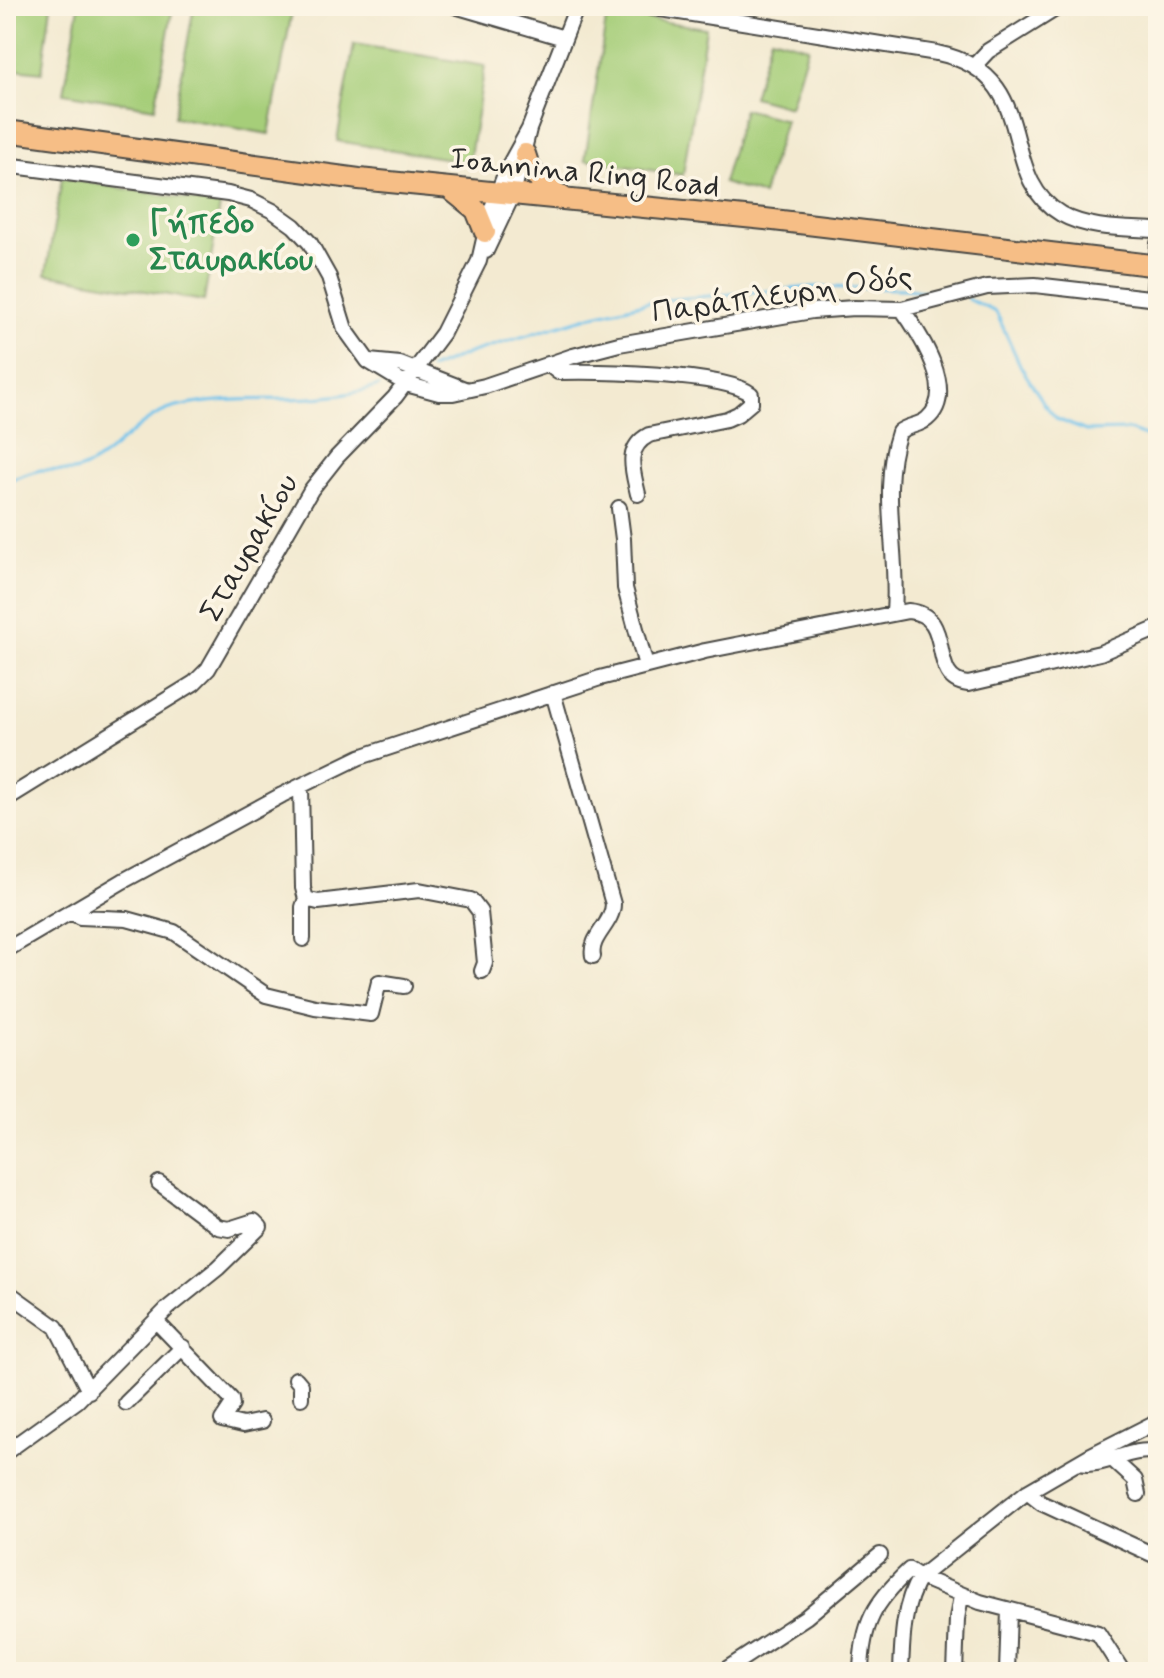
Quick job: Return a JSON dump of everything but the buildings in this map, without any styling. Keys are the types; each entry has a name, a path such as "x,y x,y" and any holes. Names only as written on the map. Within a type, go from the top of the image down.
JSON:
{"highway":[{"name":"Ioannina Ring Road","path":"6,131 162,154 450,189 564,198 1154,265"},
{"path":"525,154 527,164 537,179 564,198"},
{"path":"450,189 476,210 485,232"}],"street":[{"path":"455,6 564,38"},
{"path":"479,261 496,232 513,156 529,129 564,38 571,6"},
{"path":"642,6 937,53 974,66 1002,94 1030,177 1047,203 1060,213 1086,223 1158,230"},
{"path":"974,66 988,51 1060,6"},
{"path":"479,261 485,232 525,154 529,129"},
{"name":"Παράπλευρη Οδός","path":"6,165 217,192 260,204 283,217 310,243 329,277 345,329 368,361 406,384 439,393 467,390 619,344 812,311 902,309 970,289 1019,284 1156,299"},
{"path":"1156,299 1158,244"},
{"name":"Σταυρακίου","path":"6,799 201,677 221,649 321,476 417,370 451,319 479,261"},
{"path":"894,612 889,472 899,432 928,419 938,395 932,359 902,309"},
{"path":"368,361 390,362 467,390"},
{"path":"548,364 558,372 638,373 728,385 751,394 749,404 733,417 640,439 631,458 638,494"},
{"path":"619,508 626,598 646,666"},
{"path":"6,950 123,881 360,757 553,693 646,666 894,612 913,611 929,618 935,627 949,675 958,682 968,684 1100,653 1158,628"},
{"path":"553,693 613,904 612,915 591,948 593,956"},
{"path":"301,786 303,888 306,898 303,939"},
{"path":"306,898 314,902 419,890 471,900 480,912 485,963 482,971"},
{"path":"70,912 80,917 127,919 174,932 260,993 289,1001 371,1014 379,982 404,986"},
{"path":"6,1452 89,1391 182,1296 222,1265 260,1227 258,1222 251,1221 229,1229 218,1227 159,1183"},
{"path":"6,1291 56,1327 89,1391"},
{"path":"156,1321 231,1399 232,1405 222,1420 243,1425 262,1421"},
{"path":"126,1403 183,1347"},
{"path":"296,1379 301,1385 301,1398"},
{"path":"861,1672 862,1641 869,1619 882,1598 1027,1492 1158,1421"},
{"path":"1078,1463 1091,1465 1136,1452 1158,1453"},
{"path":"1112,1459 1135,1480 1138,1494"},
{"path":"1027,1492 1041,1503 1158,1557"},
{"path":"726,1671 799,1623 880,1555"},
{"path":"915,1574 961,1596 1098,1633 1106,1641 1123,1672"},
{"path":"901,1672 904,1629 915,1574"},
{"path":"955,1672 961,1596"},
{"path":"1007,1672 1009,1610"}],"green space":[{"path":"6,6 51,6 42,72 6,68"},
{"name":"Γήπεδο Σταυρακίου","path":"79,6 173,6 155,108 64,93"},
{"name":"Γήπεδο Σταυρακίου","path":"194,6 293,6 269,134 174,117"},
{"path":"607,13 706,28 683,175 585,160"},
{"path":"771,37 808,47 790,107 753,97"},
{"path":"354,44 485,66 469,162 337,141"},
{"path":"744,109 785,120 763,195 723,183"},
{"name":"Γήπεδο Σταυρακίου","path":"62,178 220,205 204,301 46,274"}],"waterway":[{"path":"430,369 472,352 653,301 813,287 929,292"},
{"path":"968,299 996,312 1021,367 1057,419 1086,431 1129,430 1158,441"},
{"path":"6,481 41,470 78,470 103,456 149,419 177,407 227,400 329,396 379,386"}],"place":[{"name":"Γήπεδο Σταυρακίου","path":"133,240"}]}
